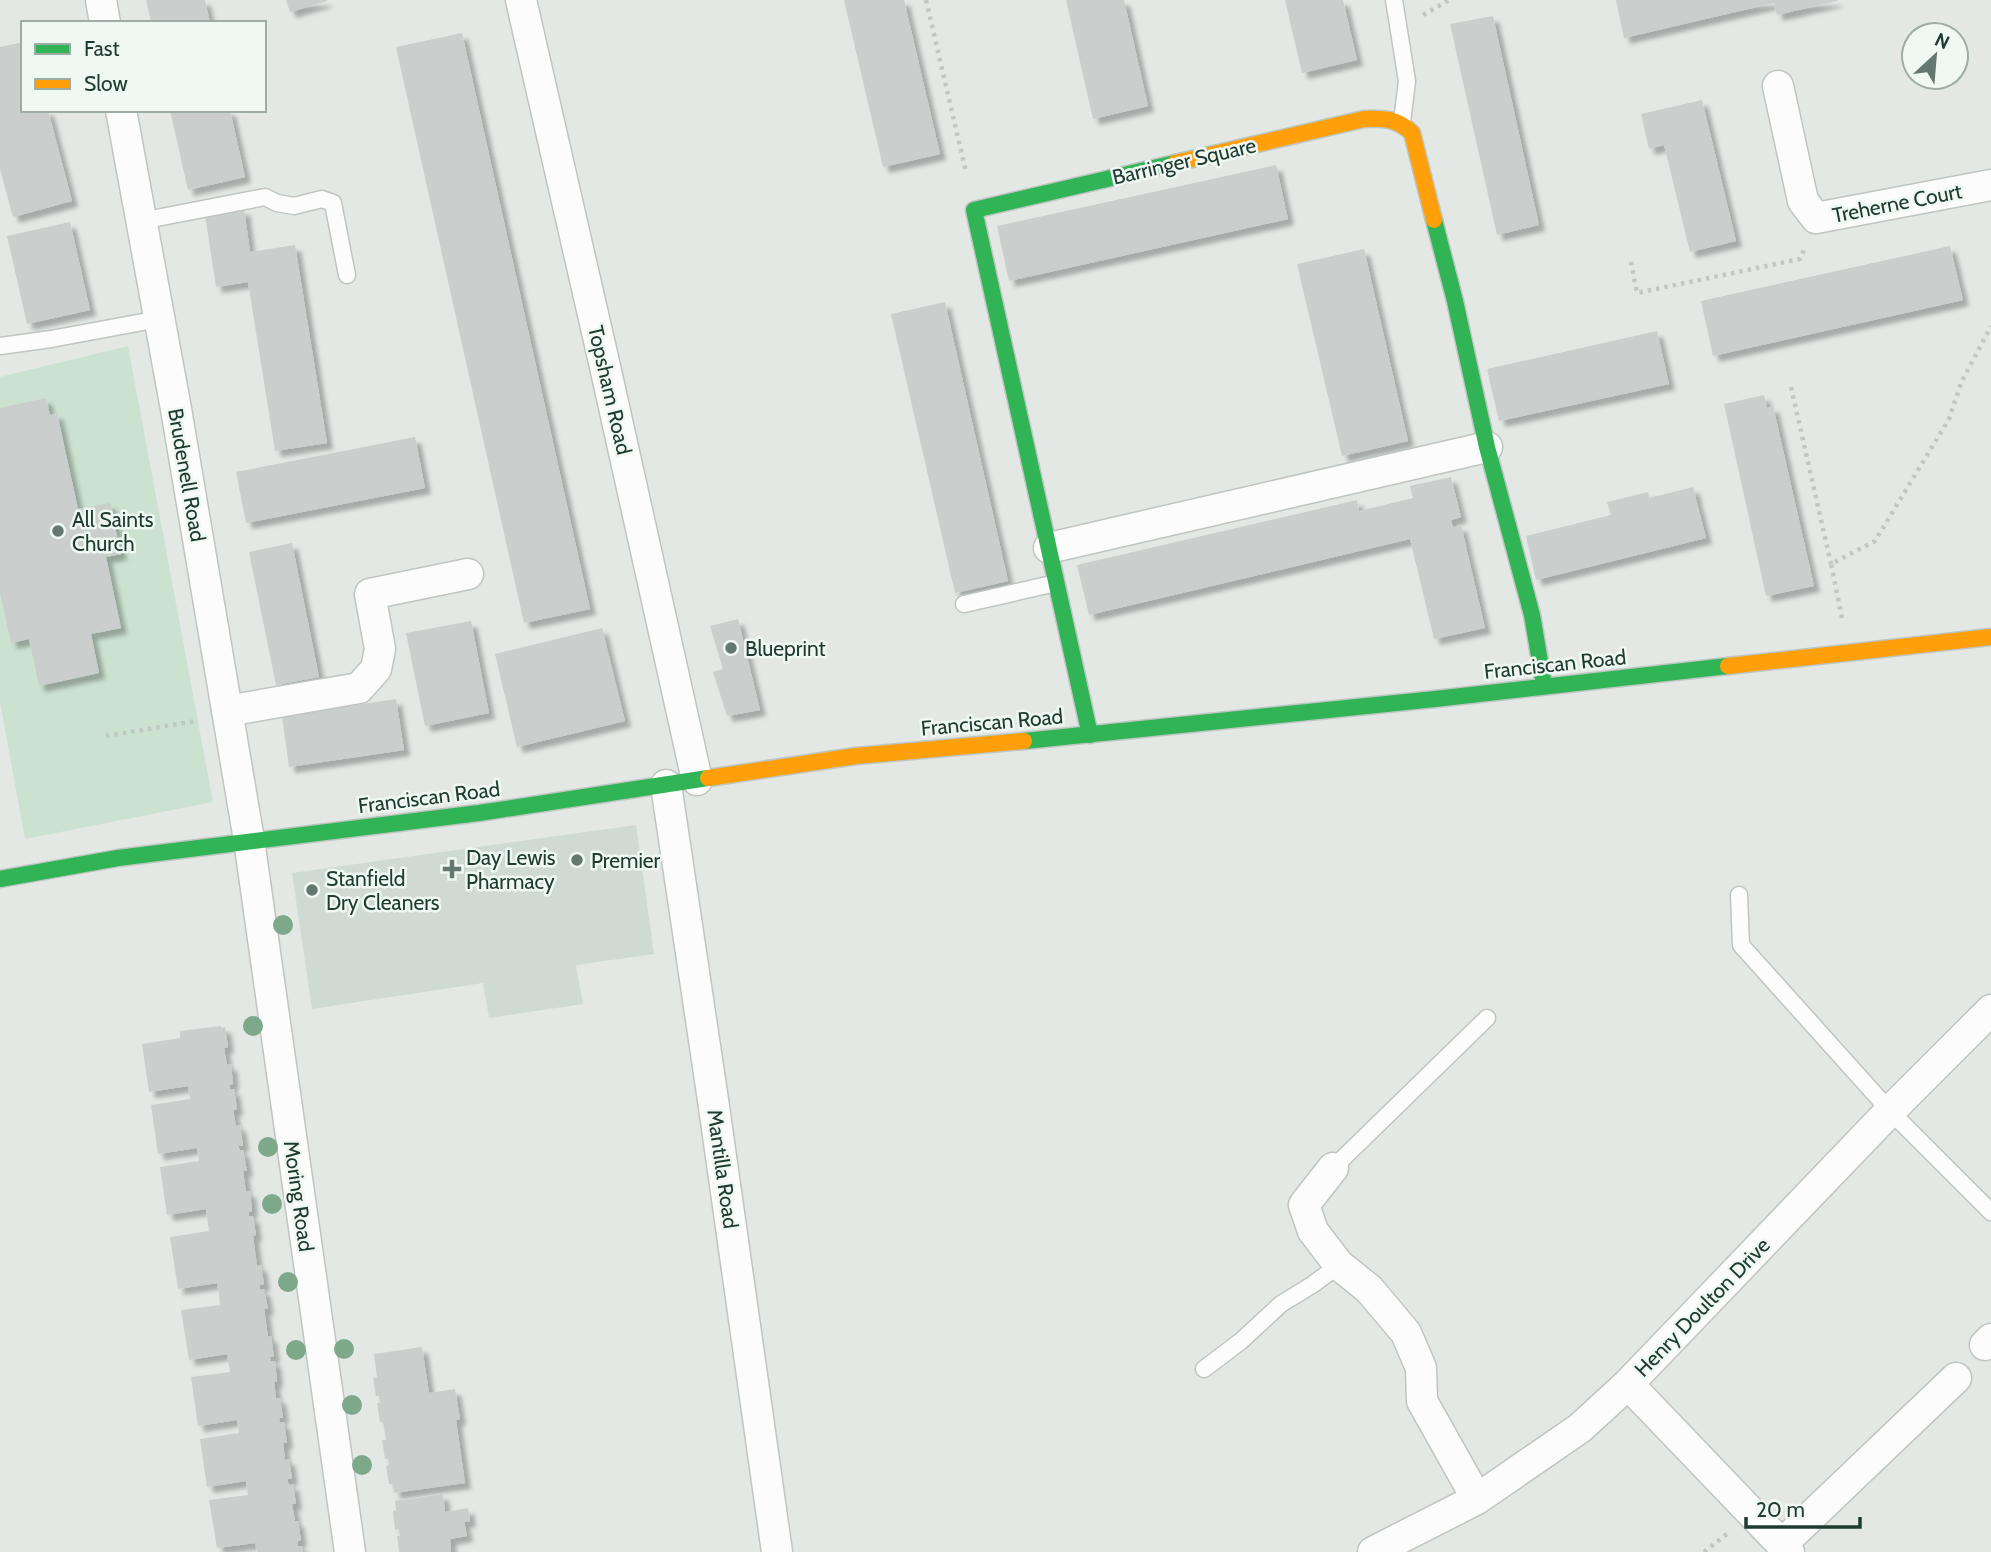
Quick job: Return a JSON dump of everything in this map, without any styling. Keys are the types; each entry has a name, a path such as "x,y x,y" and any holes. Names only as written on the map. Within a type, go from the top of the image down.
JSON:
{"street":[{"path":"101,0 105,21"},
{"name":"Topsham Road","path":"521,0 697,780"},
{"name":"Treherne Court","path":"1778,86 1803,201 1816,218 1991,185"},
{"name":"Brudenell Road","path":"121,112 178,422 249,840"},
{"name":"Barringer Square","path":"974,210 1364,119 1383,118 1402,122"},
{"path":"1402,122 1412,133 1419,156 1487,447 1532,615 1544,685"},
{"path":"974,210 1090,735"},
{"path":"1049,548 1487,447"},
{"path":"227,711 359,688 376,669 380,649 370,594 468,575"},
{"name":"Franciscan Road","path":"0,878 249,840 479,813 856,756 1435,699 1991,637"},
{"name":"Mantilla Road","path":"666,785 777,1552"},
{"name":"Moring Road","path":"249,840 351,1552"},
{"name":"Henry Doulton Drive","path":"1373,1552 1477,1499 1580,1428 1628,1384 1890,1111 1991,1010"},
{"path":"1333,1168 1304,1205 1313,1231 1339,1265 1369,1289 1406,1333 1421,1368 1422,1401 1477,1499"},
{"path":"1628,1384 1786,1548 1956,1378"}],"lane":[{"path":"1394,0 1407,81 1402,122"},
{"path":"141,221 265,197 277,203 294,205 322,199 333,203 347,275"},
{"path":"0,346 159,319"},
{"path":"964,604 1056,583"},
{"path":"1739,895 1741,945 1890,1111 1991,1212"},
{"path":"1333,1168 1486,1018"},
{"path":"1204,1369 1241,1341 1281,1304 1339,1265"}],"path":[{"path":"926,0 974,210"},
{"path":"1631,262 1637,293 1800,259 1816,218"},
{"path":"1831,565 1875,541 1948,419 1961,383 1991,326"},
{"path":"1791,387 1849,653"},
{"path":"106,736 193,722 227,711"}],"shaded area":[{"path":"636,825 654,954 576,965 583,1004 489,1018 483,983 312,1009 292,873"}],"green space":[{"path":"128,346 213,802 25,839 0,702 0,377"}],"building":[{"path":"146,0 205,0 210,21 151,21"},
{"path":"286,0 326,0 327,1 290,12"},
{"path":"844,0 904,0 940,154 883,167"},
{"path":"1066,0 1124,0 1148,106 1093,119"},
{"path":"1285,0 1343,0 1357,60 1302,73"},
{"path":"1616,0 1837,1 1777,15 1774,3 1624,38"},
{"path":"1493,16 1539,225 1497,235 1450,24"},
{"path":"462,33 590,609 524,623 396,47"},
{"path":"21,42 21,112 49,112 72,201 13,217 0,169 0,47"},
{"path":"1702,100 1736,241 1690,252 1664,145 1649,149 1641,114"},
{"path":"170,112 230,112 245,177 188,190"},
{"path":"1276,165 1288,219 1009,281 997,226"},
{"path":"244,209 250,252 295,245 327,443 275,451 248,282 216,287 205,215"},
{"path":"70,222 90,310 27,324 7,236"},
{"path":"1950,246 1963,300 1713,356 1701,301"},
{"path":"1364,249 1408,441 1342,456 1297,264"},
{"path":"945,302 1008,581 955,593 891,314"},
{"path":"1657,331 1669,384 1499,421 1487,369"},
{"path":"1764,395 1767,408 1773,406 1814,586 1766,596 1724,404"},
{"name":"All Saints Church","path":"46,398 50,415 57,413 78,509 110,503 121,554 106,557 121,628 91,634 99,673 39,686 29,639 11,643 0,593 0,408"},
{"path":"415,437 425,488 246,523 236,472"},
{"path":"1451,477 1461,517 1451,520 1453,527 1461,525 1485,628 1434,639 1410,539 1089,615 1077,565 1357,500 1359,511 1413,498 1410,486"},
{"path":"1693,487 1706,538 1536,580 1526,536 1611,515 1607,502 1648,492 1649,498"},
{"path":"292,543 319,677 276,685 249,552"},
{"name":"Blueprint","path":"738,619 760,710 727,716 713,672 723,669 710,626"},
{"path":"471,621 489,713 425,726 406,633"},
{"path":"602,628 625,721 517,747 495,654"},
{"path":"396,699 404,750 289,767 282,716"},
{"path":"225,1027 228,1047 224,1048 227,1065 231,1064 233,1084 230,1085 230,1090 234,1089 237,1109 233,1110 236,1126 240,1125 243,1146 239,1148 240,1151 243,1150 247,1171 243,1171 246,1192 250,1191 252,1211 249,1216 253,1216 257,1266 261,1265 264,1285 260,1285 260,1290 264,1289 268,1309 264,1309 274,1357 270,1357 271,1361 275,1361 276,1398 280,1398 283,1418 279,1418 280,1423 284,1422 287,1443 283,1443 285,1460 289,1459 292,1479 288,1479 288,1482 289,1485 293,1484 296,1504 292,1504 301,1541 297,1541 303,1552 257,1552 255,1543 217,1548 209,1500 248,1495 246,1481 207,1487 200,1439 239,1433 237,1420 198,1426 191,1377 230,1372 227,1354 189,1360 181,1310 220,1305 219,1294 217,1283 178,1289 170,1237 209,1231 206,1209 167,1215 160,1167 199,1161 197,1148 158,1154 151,1105 190,1099 188,1086 149,1092 142,1044 180,1038 180,1031"},
{"path":"422,1347 429,1393 455,1389 460,1419 456,1420 465,1483 394,1493 393,1484 389,1484 386,1466 389,1465 388,1459 385,1459 382,1440 386,1440 383,1422 380,1422 377,1403 380,1403 379,1396 376,1396 373,1378 377,1377 374,1354"},
{"path":"443,1494 445,1512 468,1508 470,1521 464,1522 467,1536 450,1539 451,1552 399,1552 399,1529 395,1530 393,1511 396,1510 395,1501"}],"traffic: fast":[{"path":"1090,735 974,210 1175,163"},
{"path":"1434,220 1487,447 1532,615 1544,685"},
{"path":"1024,741 1728,666"},
{"path":"0,879 118,858 479,813 708,778"}],"traffic: slow":[{"path":"1175,163 1364,119 1390,120 1412,133 1434,220"},
{"path":"1728,666 1991,637"},
{"path":"708,778 856,756 1024,741"}],"place":[{"name":"All Saints Church","path":"58,531"},
{"name":"Blueprint","path":"731,648"},
{"name":"Premier","path":"577,860"},
{"name":"Day Lewis Pharmacy","path":"452,869"},
{"name":"Stanfield Dry Cleaners","path":"312,890"}]}
